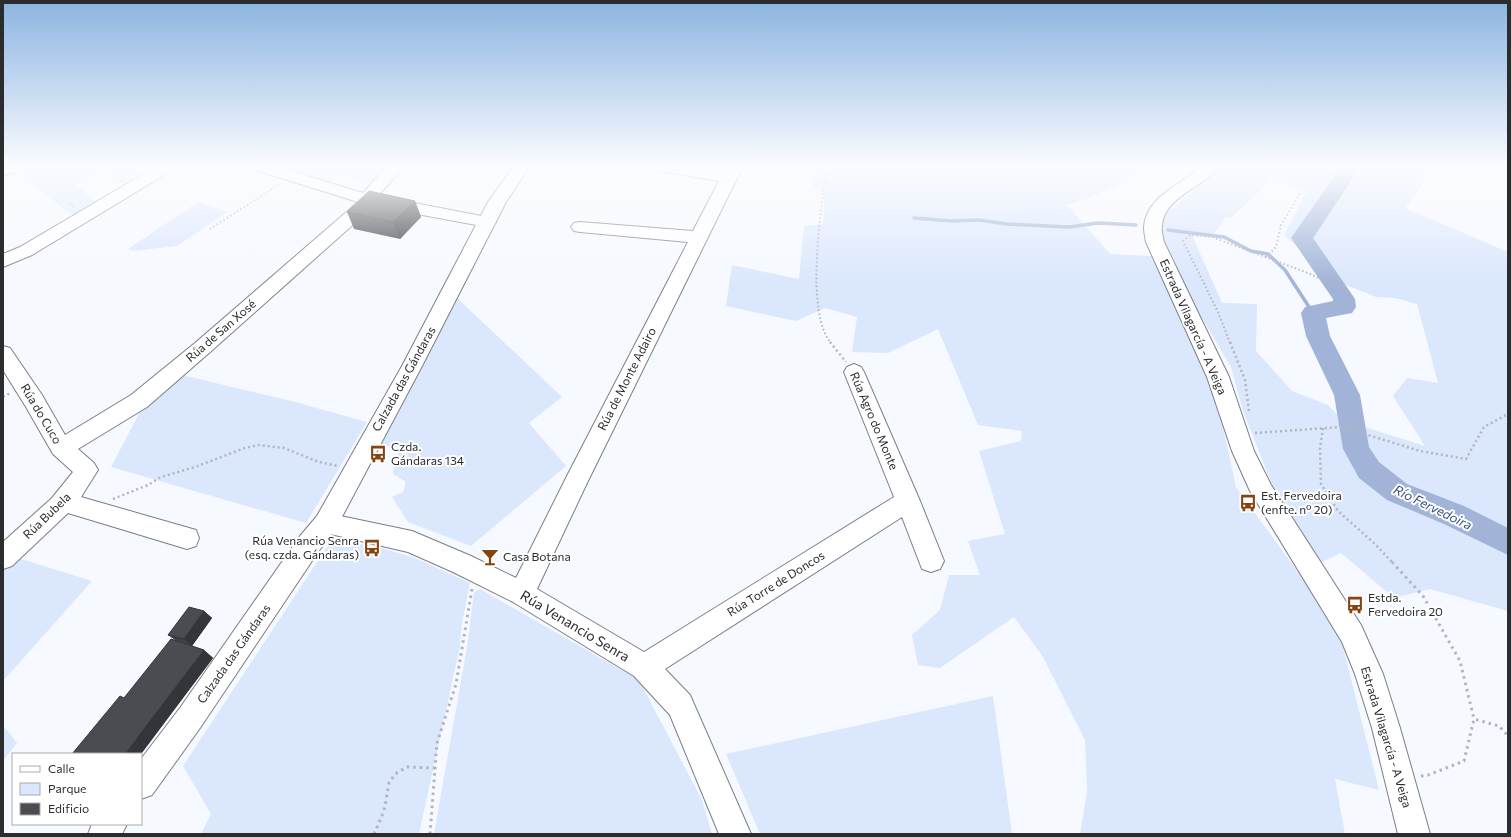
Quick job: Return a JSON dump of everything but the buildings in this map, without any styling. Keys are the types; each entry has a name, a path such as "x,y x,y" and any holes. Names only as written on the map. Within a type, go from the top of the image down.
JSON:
{"street":[{"path":"3,262 26,251 103,205"},
{"name":"Rúa de San Xosé","path":"61,448 139,401 202,348 362,205"},
{"path":"400,205 487,222"},
{"name":"Calzada das Gándaras","path":"142,783 194,712 309,544 326,523 412,366 495,205"},
{"name":"Rúa de Monte Adairo","path":"522,594 578,476 716,205"},
{"name":"Estrada Vilagarcía - A Veiga","path":"1162,205 1155,214 1152,231 1155,242 1218,377 1250,467 1262,491 1352,634 1368,674 1386,728 1414,834"},
{"path":"580,227 700,237"},
{"name":"Rúa do Cuco","path":"3,353 34,401 61,448 86,470"},
{"name":"Rúa Agro do Monte","path":"854,372 931,561"},
{"name":"Rúa Bubela","path":"3,558 64,502 81,481 86,470"},
{"path":"64,502 187,538"},
{"name":"Rúa Torre de Doncos","path":"644,667 908,502"},
{"name":"Rúa Venancio Senra","path":"326,523 412,542 522,594 644,667 680,705 734,834"},
{"path":"104,834 110,825"}],"path":[{"path":"210,229 247,205"},
{"name":"Rúa Agro do Monte","path":"822,205 816,263 818,302 824,335 854,372"},
{"path":"1266,257 1276,247 1281,225 1293,205"},
{"path":"1235,425 1246,418 1249,412 1245,380 1218,312 1183,241 1190,235 1212,237 1308,272 1350,292"},
{"path":"1235,425 1324,428 1342,427 1420,451 1466,459 1484,427 1508,414"},
{"path":"1324,428 1320,448 1321,484 1338,511 1374,543 1423,596 1460,661 1474,719 1464,761 1428,775 1399,778"},
{"path":"98,512 112,500 149,484 162,476 174,474 212,461 238,449 250,446 281,446 332,466 343,466"},
{"path":"430,834 437,743 456,684 472,587 479,573"},
{"path":"1474,719 1499,726 1508,736"},
{"path":"374,834 385,809 388,783 397,771 409,766 435,768"}],"green space":[{"path":"59,205 96,205 75,217"},
{"path":"193,205 207,205 227,212 177,246 134,251 128,249"},
{"path":"824,205 1067,205 1110,254 1153,256 1203,363 1223,427 1236,487 1334,622 1344,651 1379,790 1335,779 1345,834 1080,834 1087,792 1085,740 1043,657 1014,617 940,668 918,665 912,635 940,610 949,575 980,575 968,541 1005,534 979,451 1021,441 1022,431 978,425 938,329 888,353 852,352 857,317 825,308 796,321 726,306 732,265 799,279 804,226 823,224"},
{"path":"1176,205 1245,205 1231,218 1226,217 1214,234 1190,231 1222,303 1257,304 1256,351 1292,391 1328,405 1342,420 1425,446 1393,396 1407,378 1438,383 1417,304 1395,298 1376,297 1336,281 1321,260 1300,249 1284,235 1300,205 1407,205 1405,208 1508,252 1508,611 1430,589 1394,598 1341,553 1320,563 1275,492 1243,411 1231,367 1193,303 1161,233 1166,214"},
{"path":"456,297 562,397 529,423 566,466 471,546 408,522 392,497 403,492 406,482 393,474 396,457 402,447 375,446"},
{"path":"182,375 295,402 367,422 306,523 111,467 140,412"},
{"path":"333,541 371,545 415,558 470,583 462,623 460,646 419,834 201,834 211,814 183,766 325,550"},
{"path":"18,558 92,581 3,681 3,571"},
{"path":"480,589 639,680 702,800 712,834 434,834 467,647 474,592"},
{"path":"993,696 1012,834 760,834 726,754"},
{"path":"3,725 17,743 3,761"}],"waterway":[{"name":"Río Fervedoira","path":"1325,205 1302,238 1344,299 1344,307 1313,313 1318,336 1347,395 1356,449 1369,470 1397,492 1454,515 1508,542"},
{"path":"914,218 952,221 979,220 1007,224 1069,227 1098,223 1136,225"},
{"path":"1168,230 1224,237 1251,251 1268,254 1285,270 1313,313"}],"place":[{"name":"Czda. Gándaras 134","path":"378,454"},
{"name":"Est. Fervedoira (enfte. nº 20)","path":"1248,503"},
{"name":"Rúa Venancio Senra (esq. czda. Gándaras)","path":"372,548"},
{"name":"Casa Botana","path":"490,557"},
{"name":"Estda. Fervedoira 20","path":"1355,605"}]}
